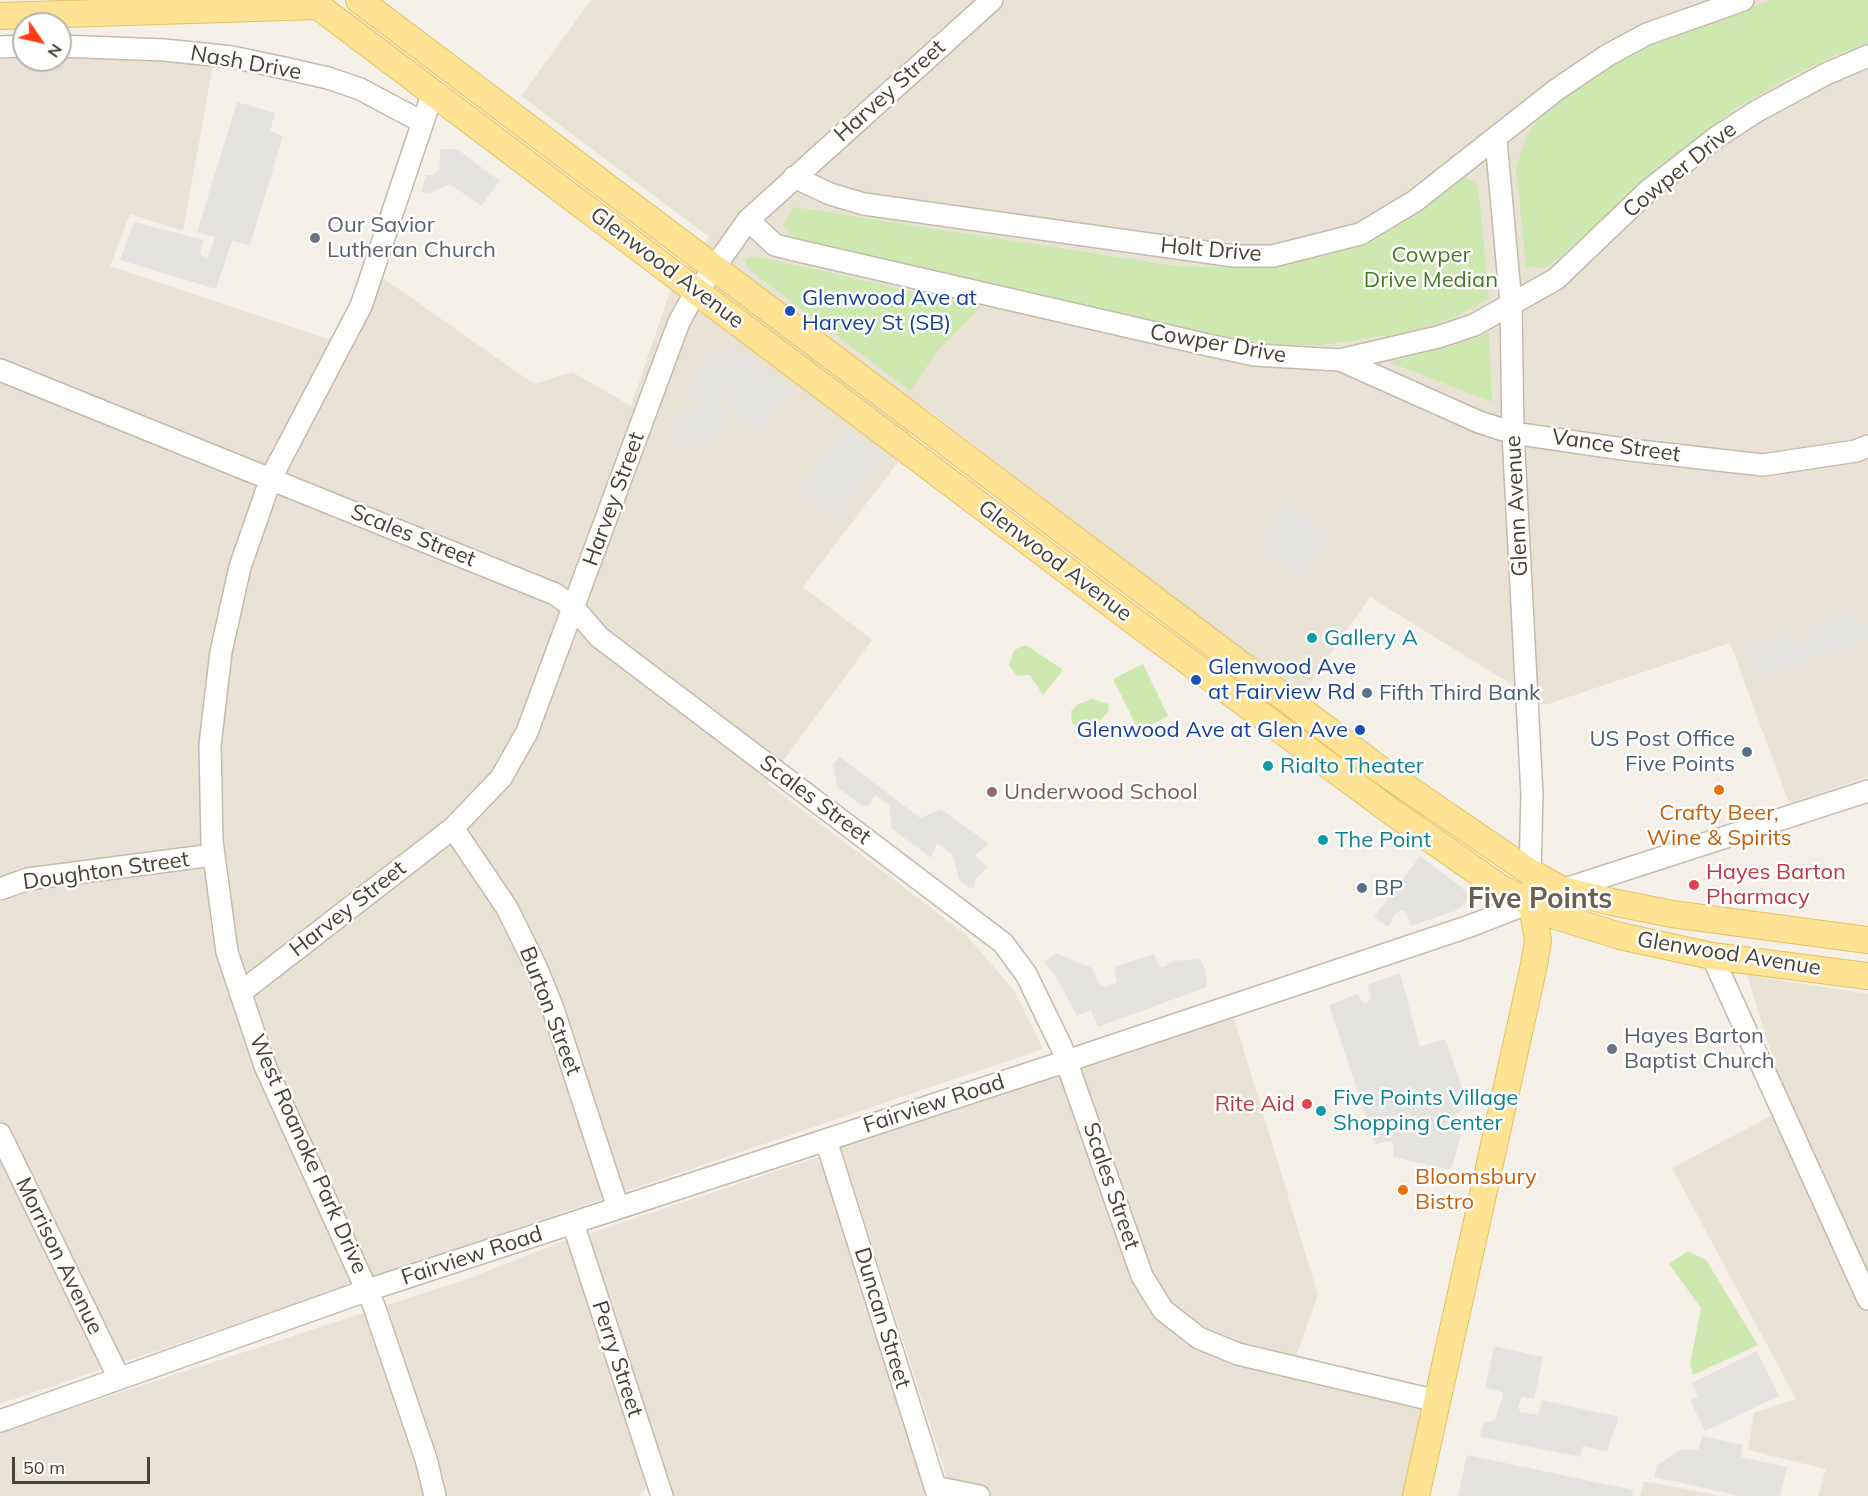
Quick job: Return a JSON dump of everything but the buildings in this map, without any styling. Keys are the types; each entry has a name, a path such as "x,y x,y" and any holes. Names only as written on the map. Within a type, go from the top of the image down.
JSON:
{"main road":[{"name":"Glenwood Avenue","path":"359,0 1382,771 1530,872 1562,890 1672,914 1868,940"},
{"name":"Glenwood Avenue","path":"314,3 866,420 1392,812 1484,877 1556,916 1587,927 1712,956 1868,976"},
{"path":"0,16 314,3"},
{"path":"1416,1496 1534,965 1538,940 1530,903 1530,872"}],"street":[{"name":"Harvey Street","path":"240,993 453,828 501,778 528,732 679,322 698,291 748,219 992,0"},
{"name":"Holt Drive","path":"794,177 830,194 864,204 1233,256 1273,256 1360,234 1415,201 1496,140 1556,90 1608,55 1647,34 1743,0"},
{"name":"Nash Drive","path":"72,46 164,50 232,57 284,68 328,78 360,89 422,122"},
{"name":"Cowper Drive","path":"748,219 776,245 795,250 1255,355 1340,360 1438,338 1474,325 1556,279 1649,190 1717,137 1757,111 1826,74 1868,56"},
{"name":"West Roanoke Park Drive","path":"433,92 361,306 270,478 240,567 220,652 210,745 213,855 228,952 240,993 265,1066 368,1290 398,1374 435,1496"},
{"name":"Glenn Avenue","path":"1496,140 1511,304 1513,433 1532,795 1530,872"},
{"name":"Vance Street","path":"1340,360 1479,422 1513,433 1630,450 1763,465 1856,451 1868,446"},
{"name":"Scales Street","path":"0,370 555,594 574,608 599,637 1003,943 1026,974 1067,1061 1142,1276 1163,1310 1199,1338 1238,1354 1437,1401"},
{"name":"Fairview Road","path":"0,1421 368,1290 1067,1061 1530,903 1562,890 1868,791"},
{"name":"Burton Street","path":"453,828 507,909 536,967 552,1006 618,1208"},
{"name":"Doughton Street","path":"0,889 28,879 213,855"},
{"path":"1712,956 1868,1299"},
{"name":"Morrison Avenue","path":"0,1134 119,1378"},
{"name":"Duncan Street","path":"826,1140 936,1491"},
{"name":"Perry Street","path":"573,1222 661,1496"},
{"path":"936,1491 979,1496"}],"shaded area":[{"path":"591,0 1868,0 1868,777 1789,803 1730,643 1545,705 1370,597 1302,695 920,404 898,462 803,587 872,640 767,783 965,934 1014,990 1043,1049 0,1404 0,60 12,58 12,72 72,72 72,56 188,60 213,65 183,231 130,214 110,266 352,347 380,276 534,384 572,372 631,406 670,291 709,237 521,96"},
{"path":"237,102 275,113 270,131 283,136 250,245 232,241 216,289 120,260 134,222 203,240 200,253 206,259 215,237 197,232"},
{"path":"441,149 457,149 500,181 481,206 450,184 431,193 421,192 426,175 433,175 439,169"},
{"path":"731,344 792,392 761,432 727,406 734,395 729,392 719,407 729,415 704,449 691,440 685,449 672,446 674,432 670,429 681,406 694,411 700,401 686,395 709,349 722,355"},
{"path":"845,427 883,458 836,520 797,490"},
{"path":"1289,503 1332,536 1300,579 1256,546"},
{"path":"1855,611 1858,622 1868,624 1868,640 1753,679 1744,649 1793,631 1797,645 1802,645 1808,641 1805,627"},
{"path":"840,757 920,818 941,809 989,844 975,855 987,867 975,880 975,887 969,888 959,880 953,855 937,843 931,858 892,829 889,805 878,797 875,795 869,805 862,806 837,787 833,764"},
{"path":"1420,856 1461,887 1468,895 1468,901 1455,911 1411,926 1407,913 1402,910 1395,914 1388,927 1374,917"},
{"path":"1056,953 1092,968 1099,984 1105,987 1117,982 1114,967 1154,954 1159,966 1164,967 1172,961 1200,959 1205,969 1207,987 1098,1027 1091,1010 1077,1016 1057,978 1044,962"},
{"path":"1400,973 1420,1047 1445,1039 1467,1101 1467,1106 1451,1119 1449,1126 1453,1132 1461,1135 1451,1170 1393,1157 1394,1144 1391,1141 1375,1144 1329,1005 1358,994 1362,1002 1367,1003 1371,997 1367,985"},
{"path":"1747,975 1868,994 1868,1496 1818,1496 1826,1469 1748,1450 1754,1413 1796,1399 1672,1168 1788,1107"},
{"path":"1234,1018 1318,1295 1295,1359 1250,1343 1218,1356 1423,1410 1404,1496 953,1496 839,1142"},
{"path":"822,1156 927,1496 672,1496 590,1237 591,1233"},
{"path":"566,1240 572,1245 647,1481 647,1487 639,1496 446,1496 429,1429 411,1435 424,1496 0,1496 0,1432 470,1278"},
{"path":"1494,1346 1543,1357 1534,1399 1522,1397 1518,1406 1520,1412 1538,1415 1542,1400 1619,1417 1607,1451 1583,1446 1580,1457 1480,1437 1483,1424 1495,1420 1503,1396 1502,1392 1485,1388"},
{"path":"1757,1351 1779,1396 1705,1431 1690,1400 1698,1396 1692,1383"},
{"path":"1702,1436 1743,1445 1741,1457 1787,1467 1780,1496 1741,1496 1654,1477 1657,1465 1682,1449 1698,1450"},
{"path":"1467,1455 1633,1490 1632,1496 1458,1496"},
{"path":"1644,1481 1721,1496 1640,1496"}],"green space":[{"name":"Cowper Drive Median","path":"1771,0 1868,0 1868,44 1836,55 1788,78 1736,108 1635,188 1560,257 1544,268 1526,267 1516,168 1528,132 1541,115 1603,70 1641,49"},
{"name":"Cowper Drive Median","path":"1463,176 1478,185 1489,299 1454,317 1415,331 1322,345 1273,345 1219,337 794,238 783,226 794,207 1175,266 1256,268 1323,257 1364,241"},
{"path":"752,256 980,307 938,350 910,391 751,271 746,264 746,259"},
{"path":"1489,333 1492,402 1389,362 1448,347"},
{"path":"1026,645 1063,670 1043,695 1030,675 1017,676 1009,665 1014,650"},
{"path":"1143,664 1168,716 1139,731 1113,679"},
{"path":"1092,699 1108,704 1109,711 1096,724 1077,727 1072,723 1071,711 1078,704"},
{"path":"1688,1251 1706,1260 1758,1345 1693,1375 1690,1364 1701,1308 1669,1264"}],"place":[{"name":"Our Savior Lutheran Church","path":"315,238"},
{"name":"Glenwood Ave at Harvey St (SB)","path":"790,311"},
{"name":"Gallery A","path":"1312,638"},
{"name":"Glenwood Ave at Fairview Rd","path":"1196,680"},
{"name":"Fifth Third Bank","path":"1367,693"},
{"name":"Glenwood Ave at Glen Ave","path":"1360,730"},
{"name":"US Post Office Five Points","path":"1747,752"},
{"name":"Rialto Theater","path":"1268,766"},
{"name":"Crafty Beer, Wine & Spirits","path":"1719,790"},
{"name":"Underwood School","path":"992,792"},
{"name":"The Point","path":"1323,840"},
{"name":"Hayes Barton Pharmacy","path":"1694,885"},
{"name":"BP","path":"1362,888"},
{"name":"Hayes Barton Baptist Church","path":"1612,1049"},
{"name":"Rite Aid","path":"1307,1104"},
{"name":"Five Points Village Shopping Center","path":"1321,1111"},
{"name":"Bloomsbury Bistro","path":"1403,1190"}],"district":[{"name":"Five Points","path":"1540,900"}]}
